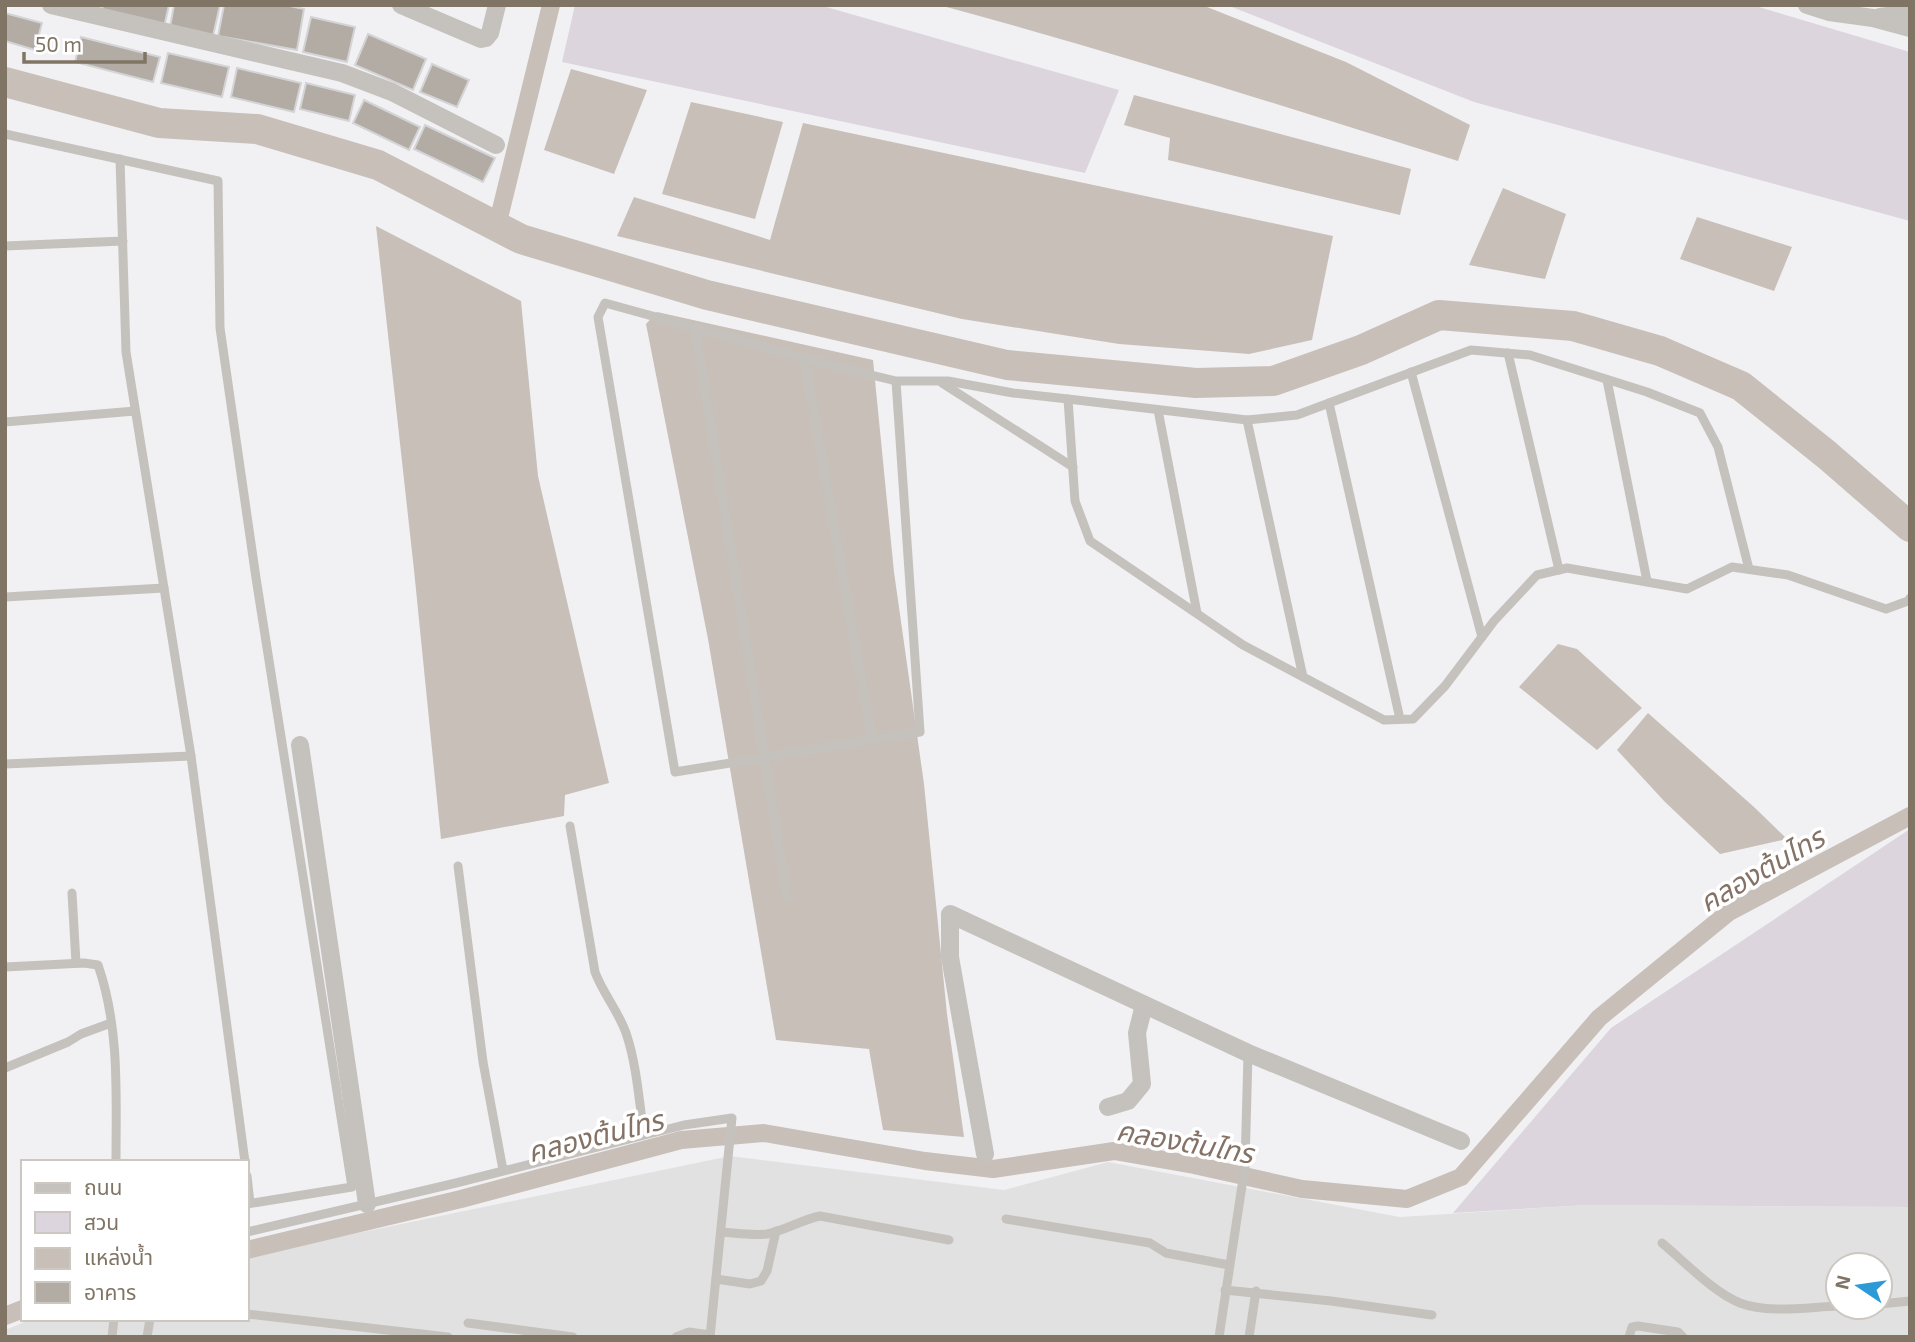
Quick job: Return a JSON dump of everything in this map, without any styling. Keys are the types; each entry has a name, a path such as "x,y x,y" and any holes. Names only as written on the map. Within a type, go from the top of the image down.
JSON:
{"street":[{"path":"51,5 342,73 392,92 496,145"},
{"path":"401,5 481,39 490,33 497,5"},
{"path":"1807,5 1910,28"},
{"path":"1873,18 1910,13"},
{"path":"300,745 367,1204"},
{"path":"985,1154 950,957 950,914 1248,1053 1461,1141"},
{"path":"1108,1107 1128,1101 1142,1084 1137,1033 1144,1004"}],"lane":[{"path":"5,134 218,181 220,328 256,578 352,1187 249,1203"},
{"path":"120,159 126,352 191,756 245,1160"},
{"path":"5,246 122,241"},
{"path":"896,381 920,732 675,772 598,317 605,303 896,381 939,381 1013,393 1247,420 1297,415 1471,350 1530,355 1700,413 1718,447 1749,569"},
{"path":"695,328 788,896"},
{"path":"1507,353 1559,570"},
{"path":"804,358 872,740"},
{"path":"1411,372 1482,637"},
{"path":"1607,380 1647,581"},
{"path":"939,381 1073,467"},
{"path":"1068,399 1075,501 1090,541 1243,645 1384,720 1413,719 1446,686 1482,637 1537,575 1567,568 1687,589 1732,567 1788,575 1886,609 1909,599"},
{"path":"1329,403 1400,719"},
{"path":"1158,410 1197,613"},
{"path":"5,422 135,411"},
{"path":"1247,420 1303,677"},
{"path":"5,597 164,588"},
{"path":"5,764 191,756"},
{"path":"570,826 595,972 628,1039 644,1134"},
{"path":"458,866 483,1062 503,1170"},
{"path":"72,893 76,963"},
{"path":"5,967 92,962 99,965 116,1052 116,1160"},
{"path":"5,1068 111,1023"},
{"path":"1219,1337 1245,1170 1248,1053"},
{"path":"248,1232 644,1134 684,1125 732,1119 710,1336 689,1332 676,1337"},
{"path":"722,1232 748,1235 776,1231 804,1219 820,1216 949,1240"},
{"path":"1006,1219 1150,1243 1166,1253 1229,1265"},
{"path":"716,1279 750,1284 761,1280 767,1271 776,1231"},
{"path":"1662,1243 1725,1295 1741,1303 1772,1308 1824,1306"},
{"path":"1226,1290 1256,1291 1432,1315"},
{"path":"1249,1337 1256,1291"},
{"path":"248,1314 448,1336"},
{"path":"468,1323 573,1337"},
{"path":"1629,1337 1632,1327 1638,1326 1678,1332 1683,1337"}],"shaded area":[{"path":"730,1156 1004,1190 1108,1162 1400,1217 1588,1205 1910,1207 1910,1337 5,1337 5,1330 27,1321 248,1321 248,1256"}],"green space":[{"path":"575,5 819,5 1119,90 1085,173 562,62"},
{"path":"1227,5 1752,5 1910,52 1910,221 1474,102"},
{"path":"1910,829 1910,1207 1588,1205 1453,1213 1611,1028"}],"water":[{"path":"939,5 1202,5 1346,62 1470,125 1458,161 1135,61"},
{"path":"571,69 647,90 614,174 544,150"},
{"path":"1134,95 1411,169 1400,215 1168,160 1170,138 1124,125"},
{"path":"691,102 783,122 755,219 662,194"},
{"path":"803,123 1333,236 1312,340 1249,354 1119,344 962,319 617,236 634,197 770,240"},
{"path":"1503,188 1566,214 1545,279 1469,265"},
{"path":"1697,217 1792,247 1774,291 1680,259"},
{"path":"376,226 521,301 538,476 609,783 565,795 564,816 441,839"},
{"path":"657,312 873,360 894,572 924,784 947,1014 964,1137 883,1130 869,1049 776,1040 708,639 646,324"},
{"path":"1558,644 1577,649 1642,708 1597,750 1519,687"},
{"path":"1648,713 1787,839 1720,854 1665,802 1617,750"}],"building":[{"path":"103,5 169,5 164,27 102,12"},
{"path":"174,5 220,5 213,36 170,27"},
{"path":"224,5 285,5 304,9 297,50 218,36"},
{"path":"5,13 42,23 35,50 5,41"},
{"path":"311,17 355,27 347,62 303,52"},
{"path":"368,34 426,59 413,90 355,65"},
{"path":"81,37 160,57 153,82 75,62"},
{"path":"168,53 229,67 222,97 161,83"},
{"path":"432,64 469,80 457,107 420,92"},
{"path":"237,68 301,83 294,112 231,97"},
{"path":"306,83 355,95 349,121 300,109"},
{"path":"364,100 420,127 409,150 353,123"},
{"path":"425,125 495,158 483,182 414,149"}],"waterway":[{"path":"497,226 551,5"},
{"path":"5,82 159,123 257,129 378,165 521,239 707,295 1007,365 1196,383 1273,381 1361,350 1439,315 1573,326 1660,351 1741,386 1827,455 1910,527"},
{"name":"คลองต้นไทร","path":"248,1250 461,1199 681,1140 764,1133 925,1161 993,1169 1114,1151 1194,1165 1302,1189 1407,1199 1461,1177 1599,1018 1729,912 1910,816"},
{"name":"คลองต้นไทร","path":"5,1316 21,1310"}]}
